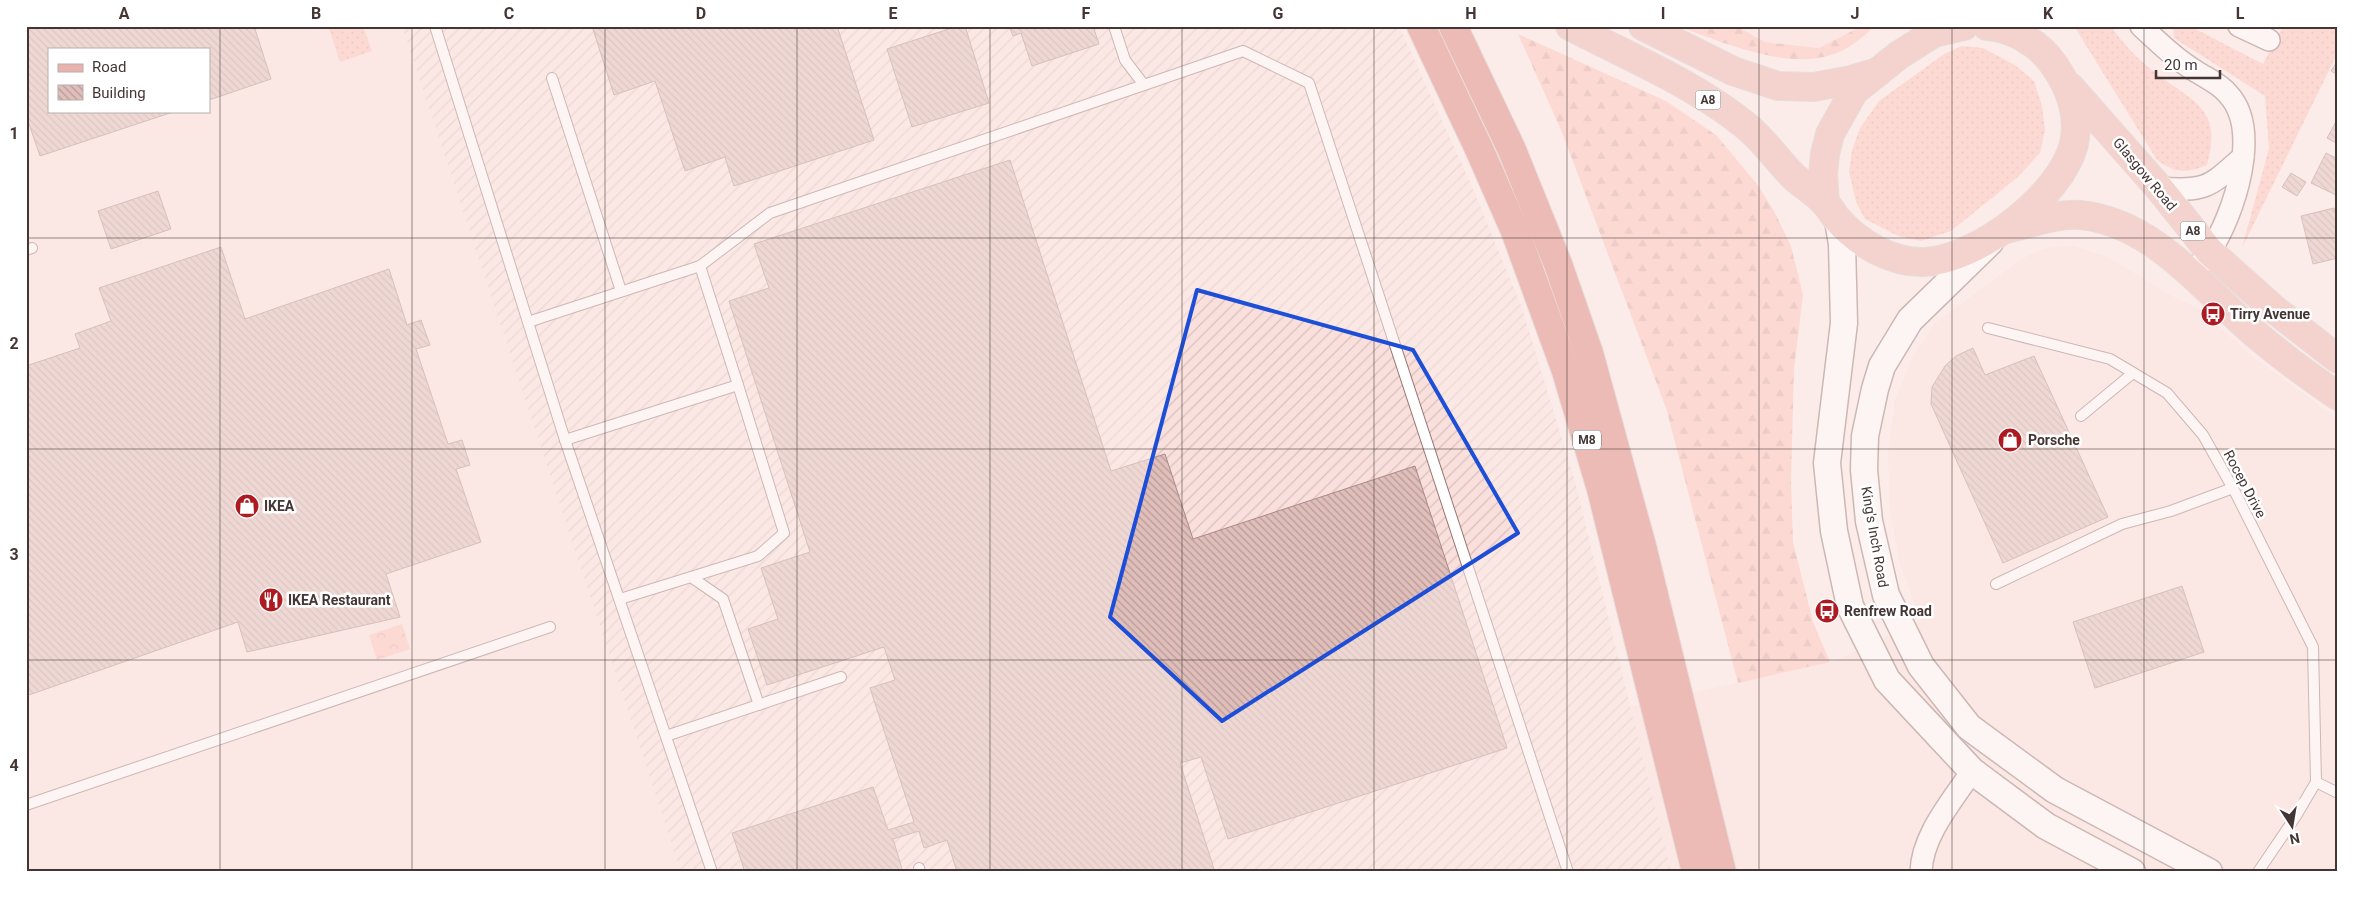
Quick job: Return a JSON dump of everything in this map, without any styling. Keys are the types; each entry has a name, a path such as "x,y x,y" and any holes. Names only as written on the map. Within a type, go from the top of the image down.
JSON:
{"highway":[{"name":"M8","path":"1421,26 1480,149 1515,231 1566,371 1601,488 1696,872"},
{"name":"M8","path":"1452,26 1512,150 1558,264 1592,362 1642,546 1722,872"}],"main road":[{"name":"A8","path":"1570,26 1690,88 1744,124 1771,149 1793,176 1832,212"},
{"path":"1642,26 1733,71 1778,86 1814,87 1851,80 1878,72"},
{"path":"1899,55 1909,26"},
{"path":"1964,26 1934,33 1899,55 1854,91 1830,134 1823,174 1832,212 1878,252 1902,261 1947,260 2000,233 2060,176 2074,143 2074,109 2067,84 2031,26"},
{"path":"1987,26 2015,33 2029,40 2049,57"},
{"name":"Glasgow Road","path":"2067,84 2159,188 2210,252 2275,310 2338,359"},
{"name":"A8","path":"2000,233 2074,215 2124,226 2150,240 2259,338 2338,396"}],"street":[{"path":"2238,26 2268,40"},
{"path":"2143,27 2196,72 2218,84 2228,93 2237,105 2242,122 2243,157 2235,194 2210,252 2190,274"},
{"path":"2159,188 2181,190 2206,187 2243,157"},
{"path":"1832,212 1842,244 1844,323 1827,463 1834,531 1850,606 1887,680 1972,771 2046,826 2132,872"},
{"name":"King's Inch Road","path":"2000,233 1910,320 1882,366 1865,436 1864,470 1869,521 1886,594 1921,666 1969,727 2055,790 2209,872"},
{"path":"1921,872 1922,859 1935,828 1972,771"}],"lane":[{"path":"435,26 565,440 712,872"},
{"path":"1114,26 1125,60 1144,85"},
{"path":"528,322 700,266 770,213 1243,51 1309,83 1568,872"},
{"path":"552,78 621,291"},
{"path":"620,599 758,556 784,533 700,266"},
{"name":"Rocep Drive","path":"1988,328 2110,359 2167,394 2202,435 2233,488 2313,647 2316,782"},
{"path":"2081,416 2133,373"},
{"path":"565,440 738,385"},
{"path":"1996,584 2122,524 2171,511 2233,488"},
{"path":"691,577 723,599 758,705"},
{"path":"26,805 550,627"},
{"path":"666,736 841,677"},
{"path":"2258,872 2296,816 2316,782 2338,793"}],"highlighted area":[{"path":"1197,290 1413,350 1518,533 1222,721 1110,617"}],"shaded area":[{"path":"26,26 402,26 681,872 26,872"},
{"path":"402,26 1399,26 1471,184 1522,308 1575,482 1671,872 681,872"},
{"path":"1736,26 1862,26 1819,48 1765,42"},
{"path":"2074,246 2108,257 2170,295 2196,307 2252,356 2338,419 2338,872 1671,872 1630,707 1837,660 1921,620 1900,564 1890,509 1888,453 1895,401 1911,360 1935,323 2016,263 2034,252 2052,247"}],"green space":[{"path":"328,26 363,26 372,51 340,62"},
{"path":"1677,26 1736,26 1765,42 1819,48 1862,26 1873,26 1856,42 1836,53 1815,58 1792,59 1744,49"},
{"path":"2074,26 2111,26 2142,62 2201,108 2211,130 2211,146 2207,165 2193,170 2181,171 2169,168 2157,160"},
{"path":"2173,26 2190,26 2263,64 2283,26 2338,26 2338,52 2242,248 2269,148 2265,96 2174,38"},
{"path":"1518,34 1666,101 1716,135 1757,184 1774,211 1791,246 1803,295 1794,369 1791,481 1793,542 1813,622 1830,662 1738,683 1666,408 1561,130"},
{"path":"1962,46 1983,48 2015,65 2034,81 2042,106 2045,130 2040,153 2018,177 1951,231 1921,241 1898,236 1865,219 1856,202 1849,172 1852,150 1860,128 1879,101 1944,54"},
{"path":"402,624 410,649 377,660 369,635"}],"building":[{"path":"26,26 254,26 271,79 210,100 210,48 48,48 48,112 173,112 40,156 28,121 26,121"},
{"path":"602,26 837,26 874,140 734,186 725,157 685,171 655,81 614,95 593,29"},
{"path":"958,26 965,26 989,103 912,127 887,49"},
{"path":"1009,26 1093,26 1099,44 1032,66 1021,33 1013,36"},
{"path":"2338,60 2338,75 2331,71"},
{"path":"2338,118 2338,144 2327,138"},
{"path":"2326,153 2338,159 2336,195 2311,183"},
{"path":"1010,160 1111,471 1165,454 1193,539 1415,466 1507,748 1228,839 1201,757 1180,763 1215,872 957,872 947,840 924,848 919,831 893,839 903,872 745,872 732,833 873,787 888,830 914,822 870,688 895,680 884,647 767,685 748,629 778,619 761,568 810,552 729,301 769,288 754,244"},
{"path":"2291,173 2306,182 2297,196 2282,187"},
{"path":"158,191 171,229 111,249 98,211"},
{"path":"2334,208 2338,223 2338,258 2313,264 2301,216"},
{"name":"IKEA","path":"221,247 245,319 389,269 407,325 421,320 430,345 416,349 448,444 462,440 470,465 456,469 481,542 386,574 400,617 247,652 238,622 26,696 26,366 80,348 75,334 111,321 99,288"},
{"name":"Porsche","path":"1973,348 1985,375 2034,356 2108,517 2003,563 1931,404 1932,387 1945,366 1956,356"},
{"path":"2182,586 2204,652 2095,688 2073,622"}],"place":[{"name":"Tirry Avenue","path":"2213,314"},
{"name":"Porsche","path":"2010,440"},
{"name":"IKEA","path":"247,506"},
{"name":"IKEA Restaurant","path":"271,600"},
{"name":"Renfrew Road","path":"1827,611"}]}
